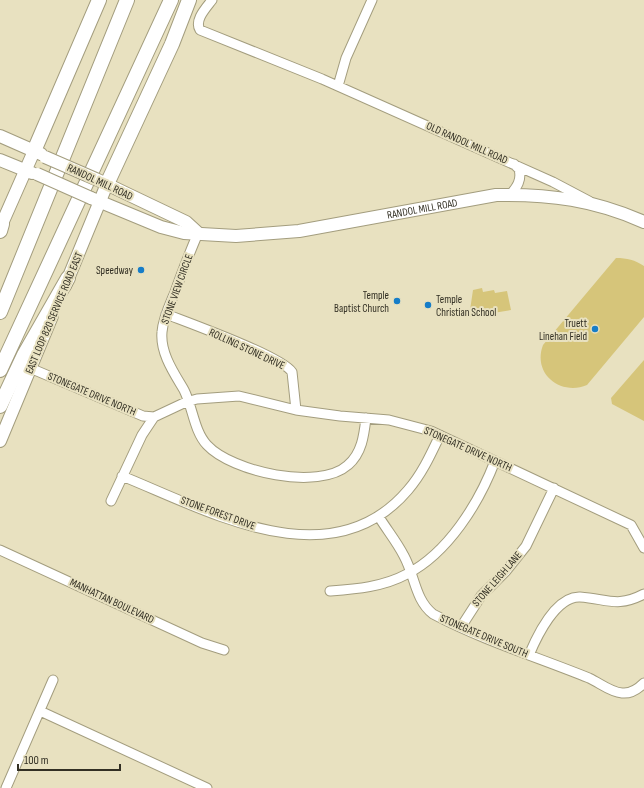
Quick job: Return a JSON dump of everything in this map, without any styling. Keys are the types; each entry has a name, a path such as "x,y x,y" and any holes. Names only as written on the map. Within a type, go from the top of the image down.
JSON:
{"highway":[{"path":"39,154 99,0"},
{"path":"0,312 127,0"},
{"path":"0,370 171,0"},
{"path":"102,182 172,44 189,0"},
{"path":"0,406 24,355 68,278"}],"main road":[{"name":"RANDOL MILL ROAD","path":"0,136 186,222 198,232"},
{"path":"1,228 25,170 39,154"},
{"name":"RANDOL MILL ROAD","path":"0,160 37,174 161,227 184,233 198,232 236,236 276,234 479,197 510,195 553,196 594,204 644,222"},
{"name":"EAST LOOP 820 SERVICE ROAD EAST","path":"0,441 68,278 102,182"}],"street":[{"name":"OLD RANDOL MILL ROAD","path":"212,0 198,21 197,26 200,30 338,86 514,164 566,188 594,204"},
{"path":"338,86 346,58 372,0"},
{"path":"510,195 516,188 520,179 519,169 514,164"},
{"name":"STONE VIEW CIRCLE","path":"198,232 166,314 162,331 162,340 168,362 190,401 199,434 207,445 217,454 239,464 275,475 297,478 318,477 338,472 349,464 361,446 366,418"},
{"name":"ROLLING STONE DRIVE","path":"166,314 265,355 288,368 292,372 296,410"},
{"name":"STONEGATE DRIVE NORTH","path":"30,368 143,416 154,417 190,401 220,396 239,396 296,410 402,422 440,435 631,526 644,548"},
{"path":"111,501 142,435 154,417"},
{"name":"STONE FOREST DRIVE","path":"122,476 248,527 292,535 334,533 358,526 379,516 395,505 418,478 440,435"},
{"path":"330,592 367,588 410,572 442,546 468,515 479,498 495,461"},
{"name":"STONE LEIGH LANE","path":"461,627 481,596 506,571 526,546 554,488"},
{"name":"STONEGATE DRIVE SOUTH","path":"379,516 405,557 421,601 425,608 433,614 554,666 590,678 614,691 624,693 642,685"},
{"name":"MANHATTAN BOULEVARD","path":"0,550 202,643 224,650"},
{"path":"529,655 538,633 552,614 566,602 578,597 612,602 627,601 644,594"},
{"path":"6,788 53,680"},
{"path":"40,711 207,788"}],"shaded area":[{"name":"Truett Linehan Field","path":"616,258 631,260 644,266 644,317 587,385 577,388 559,385 551,380 545,373 541,355 543,345"},
{"path":"482,288 483,292 494,290 495,293 507,291 511,310 469,317 473,290"},
{"path":"644,360 644,421 612,404 611,398"}],"place":[{"name":"Speedway","path":"141,270"},
{"name":"Temple Baptist Church","path":"397,301"},
{"name":"Temple Christian School","path":"428,305"},
{"name":"Truett Linehan Field","path":"595,329"}]}
